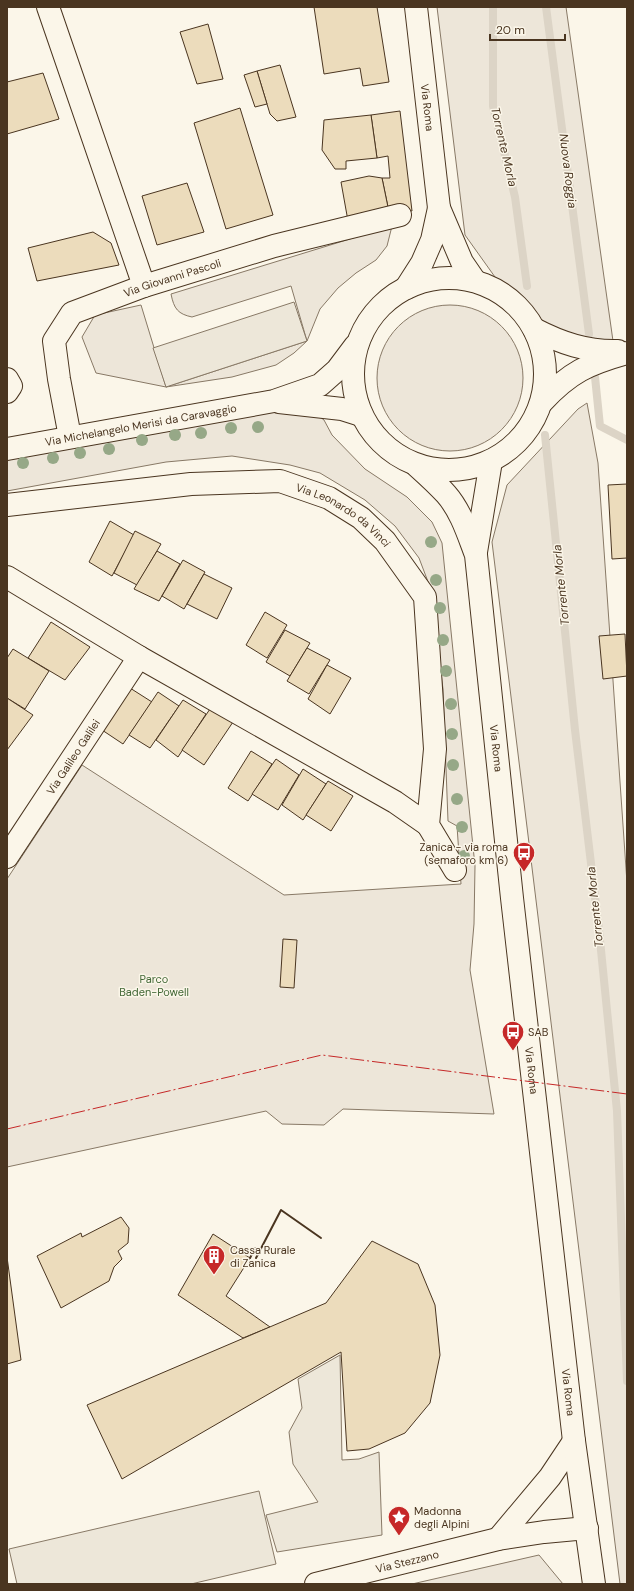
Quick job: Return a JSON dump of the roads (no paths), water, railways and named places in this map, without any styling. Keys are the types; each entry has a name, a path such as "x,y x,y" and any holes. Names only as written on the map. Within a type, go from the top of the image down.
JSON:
{"street":[{"path":"48,7 144,286"},
{"name":"Via Roma","path":"416,7 439,208 462,262 475,282"},
{"name":"Via Roma","path":"406,288 422,263 432,240 439,208"},
{"name":"Via Giovanni Pascoli","path":"70,438 59,379 54,341 72,313 144,286 274,246 400,215"},
{"name":"Via Roma","path":"452,278 475,282 499,292 519,308 534,329 543,353 545,378 542,402 530,426 513,446 491,461 467,469 442,471 417,466 394,454 375,437 361,415 354,391 352,366 358,341 369,320 386,301 406,288 428,280 452,278"},
{"path":"534,329 557,341 575,346 608,352 627,352"},
{"name":"Via Michelangelo Merisi da Caravaggio","path":"7,449 274,401 320,385 337,370 358,341"},
{"path":"542,402 558,384 569,376 598,361 627,352"},
{"path":"7,379 11,386 7,392"},
{"name":"Via Michelangelo Merisi da Caravaggio","path":"274,401 342,409 361,415"},
{"name":"Via Roma","path":"476,555 491,461"},
{"name":"Via Roma","path":"417,466 446,494 454,505 467,528 476,555 511,890 574,1441 594,1584"},
{"name":"Via Leonardo da Vinci","path":"7,505 191,484 280,481 329,498 361,518 385,541 425,597 435,749 428,825"},
{"path":"7,577 139,657 395,802 428,825 455,870"},
{"name":"Via Galileo Galilei","path":"7,857 139,657"},
{"path":"498,1539 550,1478 574,1441"},
{"name":"Via Stezzano","path":"316,1584 498,1539 544,1532 587,1528"}],"waterway":[{"name":"Torrente Morla","path":"493,7 493,106 515,197 527,286"},
{"name":"Nuova Roggia","path":"546,7 589,334"},
{"name":"Nuova Roggia","path":"595,377 600,426 627,440"},
{"name":"Torrente Morla","path":"545,435 575,730 599,930 617,1111 627,1381"}],"place":[{"name":"Zanica - via roma (semaforo km 6)","path":"524,872"},
{"name":"SAB","path":"513,1052"},
{"name":"Cassa Rurale di Zanica","path":"214,1276"},
{"name":"Madonna degli Alpini","path":"399,1536"}],"park label":[{"name":"Parco Baden-Powell","path":"154,985"}]}
